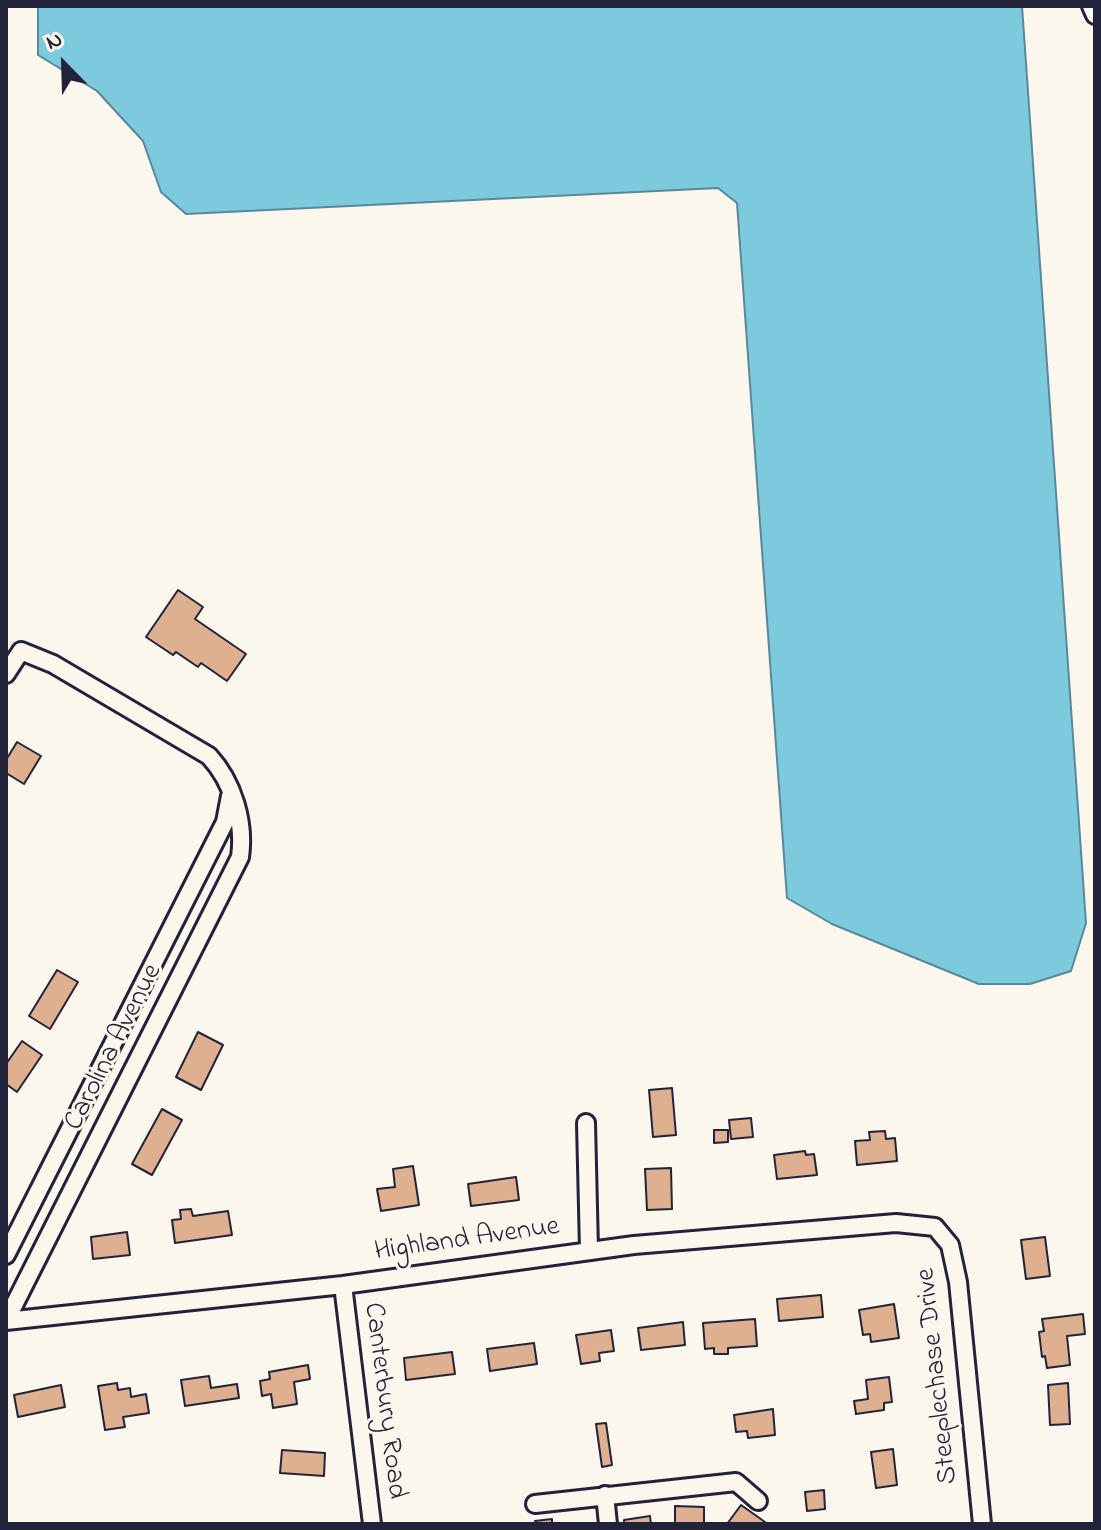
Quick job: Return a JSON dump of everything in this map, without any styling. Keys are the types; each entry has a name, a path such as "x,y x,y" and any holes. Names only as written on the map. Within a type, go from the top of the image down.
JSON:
{"street":[{"path":"1091,6 1095,15"},
{"name":"Carolina Avenue","path":"6,674 21,651 53,664 209,756 227,780 243,836 240,857 6,1321"},
{"name":"Carolina Avenue","path":"6,1255 225,822 230,794"},
{"path":"112,1047 138,1059"},
{"path":"586,1123 589,1250"},
{"name":"Highland Avenue","path":"6,1321 343,1285 589,1250 896,1223 935,1227"},
{"name":"Steeplechase Drive","path":"935,1227 950,1245 958,1282 982,1524"},
{"name":"Canterbury Road","path":"343,1285 372,1524"},
{"path":"535,1504 736,1482 758,1501"},
{"path":"605,1495 608,1524"}],"water":[{"path":"38,6 1022,6 1086,923 1071,971 1030,984 979,984 832,924 787,898 737,203 718,188 186,214 161,192 143,141 97,91 38,55"}],"building":[{"path":"178,590 203,607 195,619 246,654 227,681 201,663 198,667 146,637"},
{"path":"17,742 41,756 24,784 6,773 6,760"},
{"path":"57,970 78,982 50,1029 29,1016"},
{"path":"198,1032 223,1045 201,1090 176,1077"},
{"path":"22,1041 42,1055 17,1092 6,1084 6,1064"},
{"path":"672,1088 676,1135 653,1137 649,1090"},
{"path":"162,1109 182,1120 152,1175 132,1164"},
{"path":"751,1118 753,1137 731,1139 729,1120"},
{"path":"714,1130 728,1130 728,1142 714,1143"},
{"path":"885,1131 886,1139 895,1138 897,1161 857,1165 855,1141 870,1140 869,1132"},
{"path":"805,1151 806,1155 814,1154 817,1175 777,1179 774,1155"},
{"path":"413,1166 419,1205 381,1211 377,1189 395,1187 393,1169"},
{"path":"671,1168 672,1209 647,1210 645,1169"},
{"path":"516,1177 519,1200 471,1206 468,1184"},
{"path":"191,1209 193,1216 228,1211 232,1235 175,1243 172,1220 181,1219 180,1210"},
{"path":"127,1232 130,1255 93,1259 91,1237"},
{"path":"1045,1237 1050,1276 1026,1279 1021,1240"},
{"path":"821,1295 823,1317 779,1321 777,1299"},
{"path":"894,1304 899,1338 871,1342 870,1334 863,1335 859,1310"},
{"path":"1083,1314 1085,1334 1067,1336 1070,1365 1047,1368 1045,1356 1042,1357 1039,1332 1044,1331 1042,1319"},
{"path":"755,1319 757,1346 728,1348 728,1354 714,1354 714,1348 705,1349 703,1323"},
{"path":"683,1322 685,1345 641,1350 638,1328"},
{"path":"611,1330 614,1351 599,1353 600,1361 581,1364 576,1335"},
{"path":"534,1343 537,1364 490,1371 487,1349"},
{"path":"452,1352 455,1374 406,1380 404,1358"},
{"path":"308,1365 310,1379 294,1382 297,1404 273,1408 271,1394 262,1396 260,1381 270,1379 269,1372"},
{"path":"209,1376 211,1388 237,1384 239,1398 185,1406 181,1380"},
{"path":"889,1377 892,1402 884,1403 884,1410 856,1414 854,1401 868,1399 866,1380"},
{"path":"117,1383 118,1390 130,1388 131,1397 146,1394 149,1413 123,1417 125,1427 105,1430 98,1386"},
{"path":"1068,1383 1070,1424 1050,1425 1048,1385"},
{"path":"61,1385 65,1407 18,1417 14,1395"},
{"path":"773,1409 775,1435 748,1438 747,1431 736,1432 734,1415"},
{"path":"606,1423 612,1465 602,1467 596,1424"},
{"path":"893,1449 897,1485 876,1488 871,1452"},
{"path":"282,1450 325,1453 324,1476 280,1473"},
{"path":"824,1490 825,1509 807,1511 805,1492"},
{"path":"741,1505 765,1522 727,1524"},
{"path":"675,1506 704,1507 704,1524 675,1524"},
{"path":"650,1516 651,1524 624,1524 624,1520"},
{"path":"552,1519 552,1524 536,1524 535,1521"}]}
